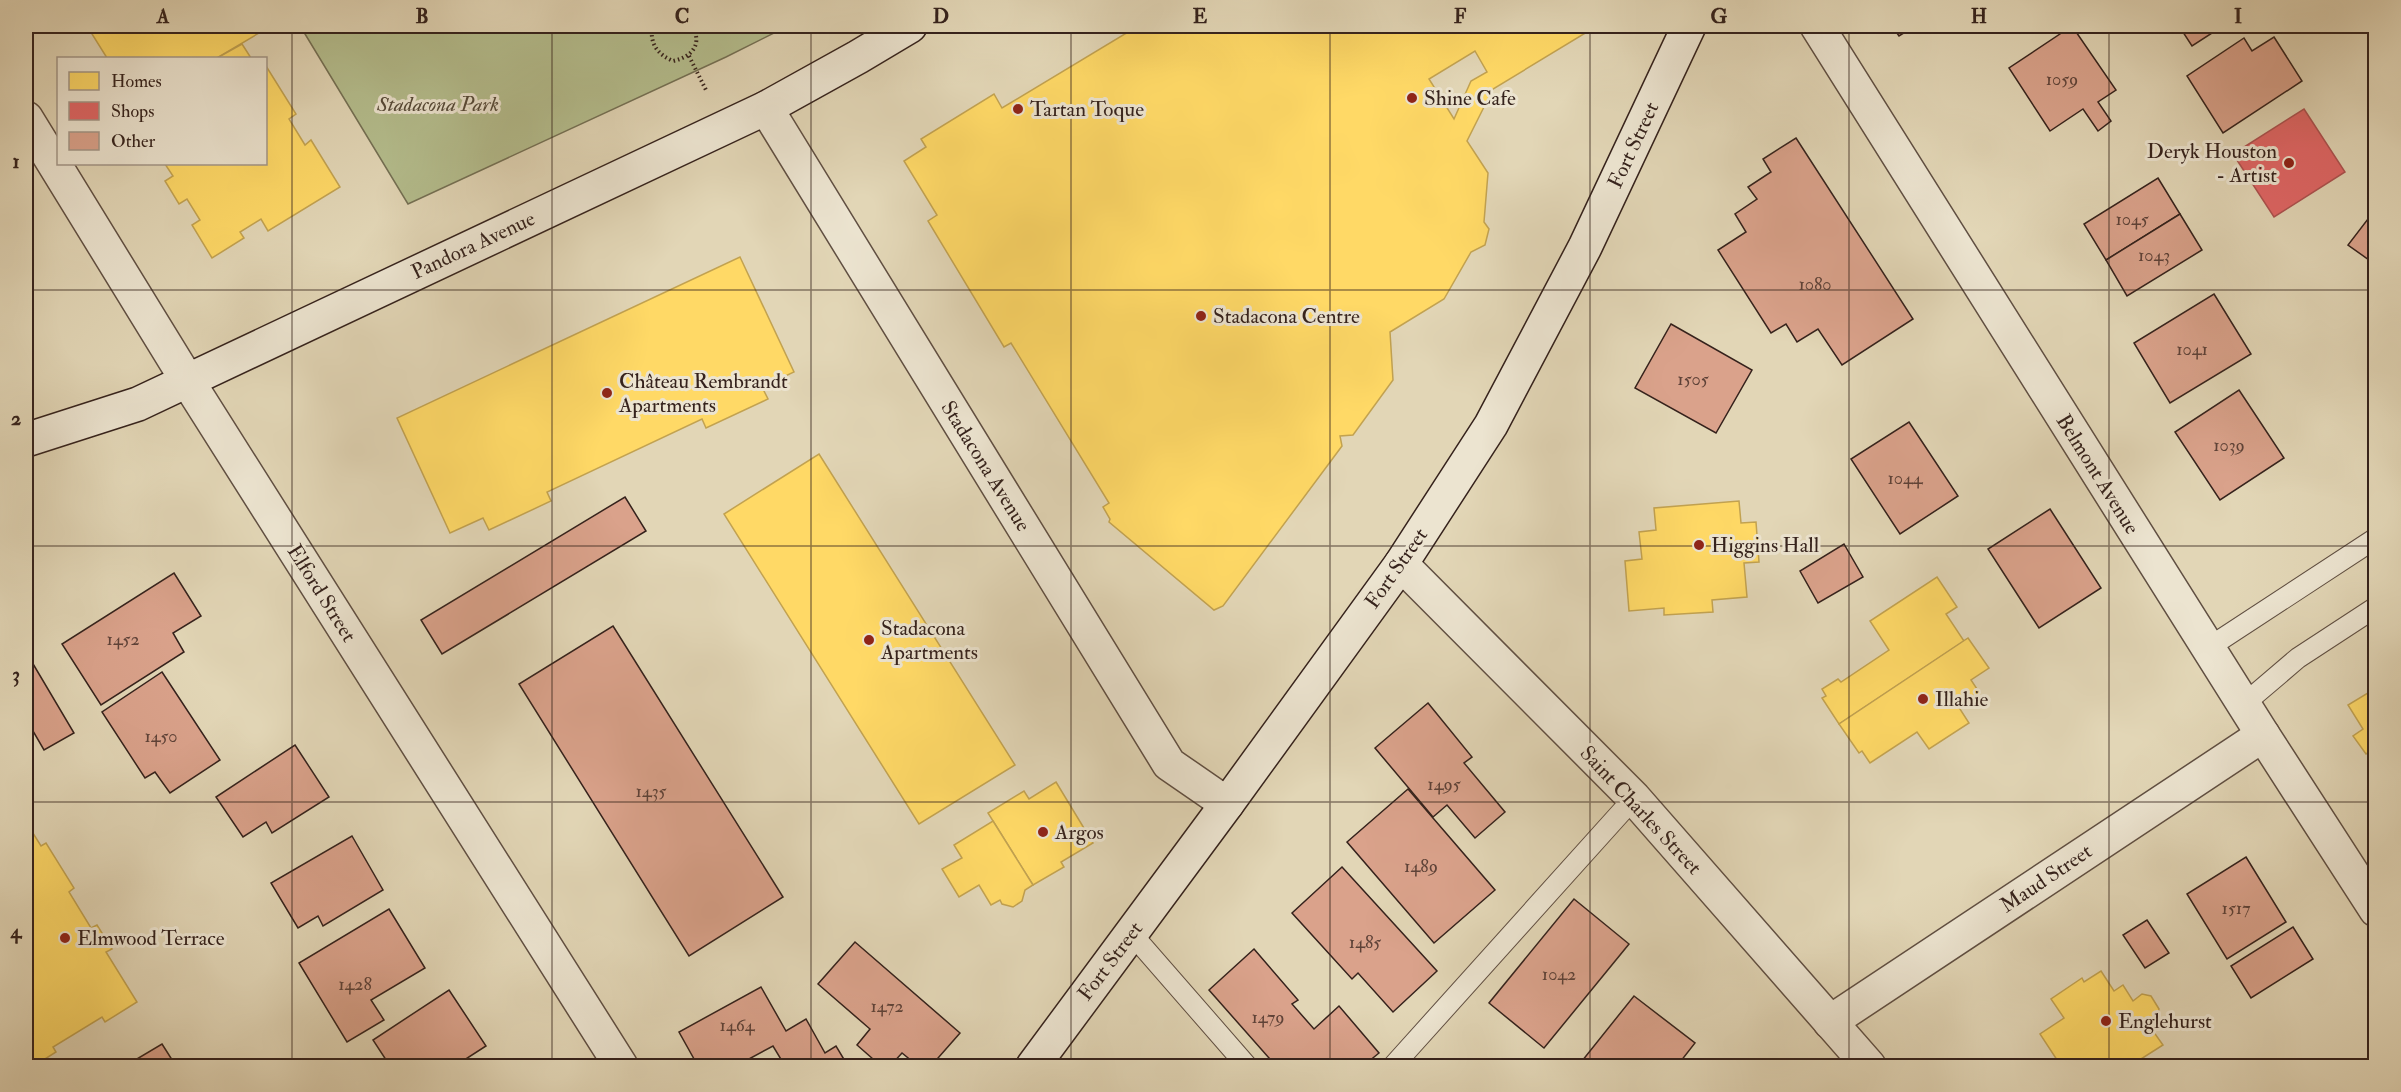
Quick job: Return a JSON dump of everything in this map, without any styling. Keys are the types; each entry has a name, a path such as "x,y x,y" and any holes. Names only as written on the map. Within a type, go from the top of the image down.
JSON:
{"street":[{"name":"Pandora Avenue","path":"26,440 138,404 766,108 909,26"},
{"name":"Belmont Avenue","path":"1812,29 2376,909"},
{"name":"Fort Street","path":"1032,1066 1227,804 1401,564 1502,405 1585,247 1690,30"},
{"name":"Stadacona Avenue","path":"766,108 1169,764 1227,804"},
{"name":"Elford Street","path":"26,118 187,380 621,1066"},
{"path":"26,463 138,404"},
{"name":"Saint Charles Street","path":"1401,564 1634,798 1869,1066"},
{"name":"Maud Street","path":"1830,1022 2263,735"}],"lane":[{"path":"2208,648 2376,538"},
{"path":"2244,704 2298,658 2376,608"},
{"path":"1393,1066 1634,798"},
{"path":"1131,933 1246,1066"}],"path":[{"path":"652,26 654,48 662,56 673,61 689,56 695,49 697,39 692,26"}],"green space":[{"name":"Stadacona Park","path":"309,26 788,26 408,204 302,29"}],"building: Homes":[{"path":"87,26 261,26 264,30 219,57 106,57"},
{"name":"Stadacona Centre","path":"1138,26 1597,26 1493,89 1467,141 1488,173 1484,222 1489,229 1485,245 1471,252 1444,299 1390,332 1393,380 1353,435 1340,436 1342,446 1223,606 1214,610 1109,522 1110,519 1103,507 1109,503 1011,343 1004,347 928,221 937,215 904,161 926,147 921,139 994,94 1002,108","holes":["1475,51 1487,72 1471,81 1454,119 1429,79"]},
{"path":"242,44 250,57 219,57"},
{"path":"267,68 296,114 289,119 305,145 311,140 340,187 268,231 261,219 240,232 244,238 212,258 192,225 200,220 187,199 179,204 165,181 173,176 166,165 267,165"},
{"name":"Château Rembrandt Apartments","path":"740,257 794,372 762,387 768,399 706,428 702,419 547,492 551,501 489,530 483,518 450,533 397,418"},
{"name":"Stadacona Apartments","path":"819,454 1015,765 919,824 724,514"},
{"name":"Higgins Hall","path":"1739,501 1741,523 1756,522 1759,562 1744,563 1747,597 1712,600 1713,612 1664,615 1664,608 1629,611 1625,561 1642,559 1639,532 1656,530 1654,508"},
{"path":"1937,577 1957,607 1946,614 1964,641 1839,724 1822,698 1826,696 1822,689 1838,679 1841,682 1889,650 1870,621"},
{"name":"Illahie","path":"1968,638 1989,668 1971,680 1979,692 1958,706 1969,723 1929,749 1917,732 1870,763 1862,751 1859,753 1839,724"},
{"path":"2376,688 2376,748 2366,754 2353,736 2363,729 2348,705"},
{"name":"Argos","path":"1056,782 1093,843 1061,862 1064,867 1033,885 988,813 1024,791 1029,799"},
{"path":"993,821 1033,885 1025,890 1022,901 1013,907 1002,904 1000,900 991,905 979,885 959,897 942,869 962,858 954,845"},
{"name":"Elmwood Terrace","path":"26,822 41,846 46,843 74,888 69,892 91,928 97,925 112,949 106,952 137,1002 105,1022 102,1017 53,1047 56,1052 34,1066 26,1066"},
{"name":"Englehurst","path":"2101,971 2114,991 2123,985 2133,1001 2142,994 2151,996 2159,1009 2157,1018 2148,1024 2163,1045 2130,1066 2061,1066 2040,1034 2064,1018 2051,999 2082,978 2084,982"}],"building: Shops":[{"name":"Deryk Houston - Artist","path":"2304,109 2345,172 2274,217 2233,154"}],"building: Other":[{"path":"1892,26 1915,26 1899,36"},
{"path":"2072,26 2116,90 2098,102 2111,121 2098,131 2083,109 2050,131 2009,68"},
{"path":"2179,26 2223,26 2192,46"},
{"path":"2274,37 2302,81 2223,133 2187,76 2244,38 2252,51"},
{"path":"1796,138 1913,319 1842,365 1818,329 1797,342 1786,324 1771,333 1718,250 1746,232 1735,214 1757,199 1748,187 1771,172 1763,159"},
{"path":"2158,178 2180,214 2106,260 2084,224"},
{"path":"2180,214 2202,250 2127,296 2106,260"},
{"path":"2371,215 2376,219 2376,265 2348,245"},
{"path":"2214,294 2251,354 2170,403 2134,343"},
{"path":"1671,324 1752,370 1716,433 1635,388"},
{"path":"2239,390 2284,458 2220,500 2175,432"},
{"path":"1909,422 1958,496 1900,534 1851,459"},
{"path":"625,497 646,531 442,654 421,620"},
{"path":"2050,509 2101,588 2039,628 1988,549"},
{"path":"1844,544 1863,577 1818,603 1800,571"},
{"path":"174,573 201,616 173,633 184,652 101,705 62,644"},
{"path":"613,626 783,897 689,956 519,684"},
{"path":"26,652 74,733 44,750 26,719"},
{"path":"162,672 220,760 170,793 155,772 145,778 102,712"},
{"path":"1428,703 1472,757 1464,763 1505,812 1475,838 1447,805 1433,817 1375,748"},
{"path":"295,745 329,797 272,833 266,822 243,837 216,797"},
{"path":"1408,789 1495,890 1434,943 1347,842"},
{"path":"352,836 383,890 323,926 318,916 298,928 271,883"},
{"path":"2246,857 2286,922 2227,959 2187,894"},
{"path":"1342,867 1437,971 1393,1012 1358,973 1352,979 1292,913"},
{"path":"1574,899 1629,944 1544,1048 1489,1003"},
{"path":"389,909 425,968 371,1000 384,1020 347,1042 299,963"},
{"path":"2147,920 2169,953 2145,968 2123,935"},
{"path":"2293,927 2313,959 2251,998 2231,966"},
{"path":"855,942 960,1033 931,1066 918,1066 902,1053 890,1066 881,1066 857,1045 870,1029 818,984"},
{"path":"1254,949 1298,1000 1292,1004 1314,1029 1339,1006 1379,1053 1363,1066 1276,1066 1209,990"},
{"path":"761,987 786,1031 806,1019 825,1053 836,1046 848,1066 785,1066 773,1046 736,1066 698,1066 679,1032"},
{"path":"449,990 486,1046 455,1066 390,1066 373,1040"},
{"path":"1634,996 1695,1043 1677,1066 1578,1066"},
{"path":"162,1044 176,1066 125,1066"}],"place":[{"name":"Shine Cafe","path":"1412,98"},
{"name":"Tartan Toque","path":"1018,109"},
{"name":"Deryk Houston - Artist","path":"2289,163"},
{"name":"Stadacona Centre","path":"1201,316"},
{"name":"Château Rembrandt Apartments","path":"607,393"},
{"name":"Higgins Hall","path":"1699,545"},
{"name":"Stadacona Apartments","path":"869,640"},
{"name":"Illahie","path":"1923,699"},
{"name":"Argos","path":"1043,832"},
{"name":"Elmwood Terrace","path":"65,938"},
{"name":"Englehurst","path":"2106,1021"}]}
